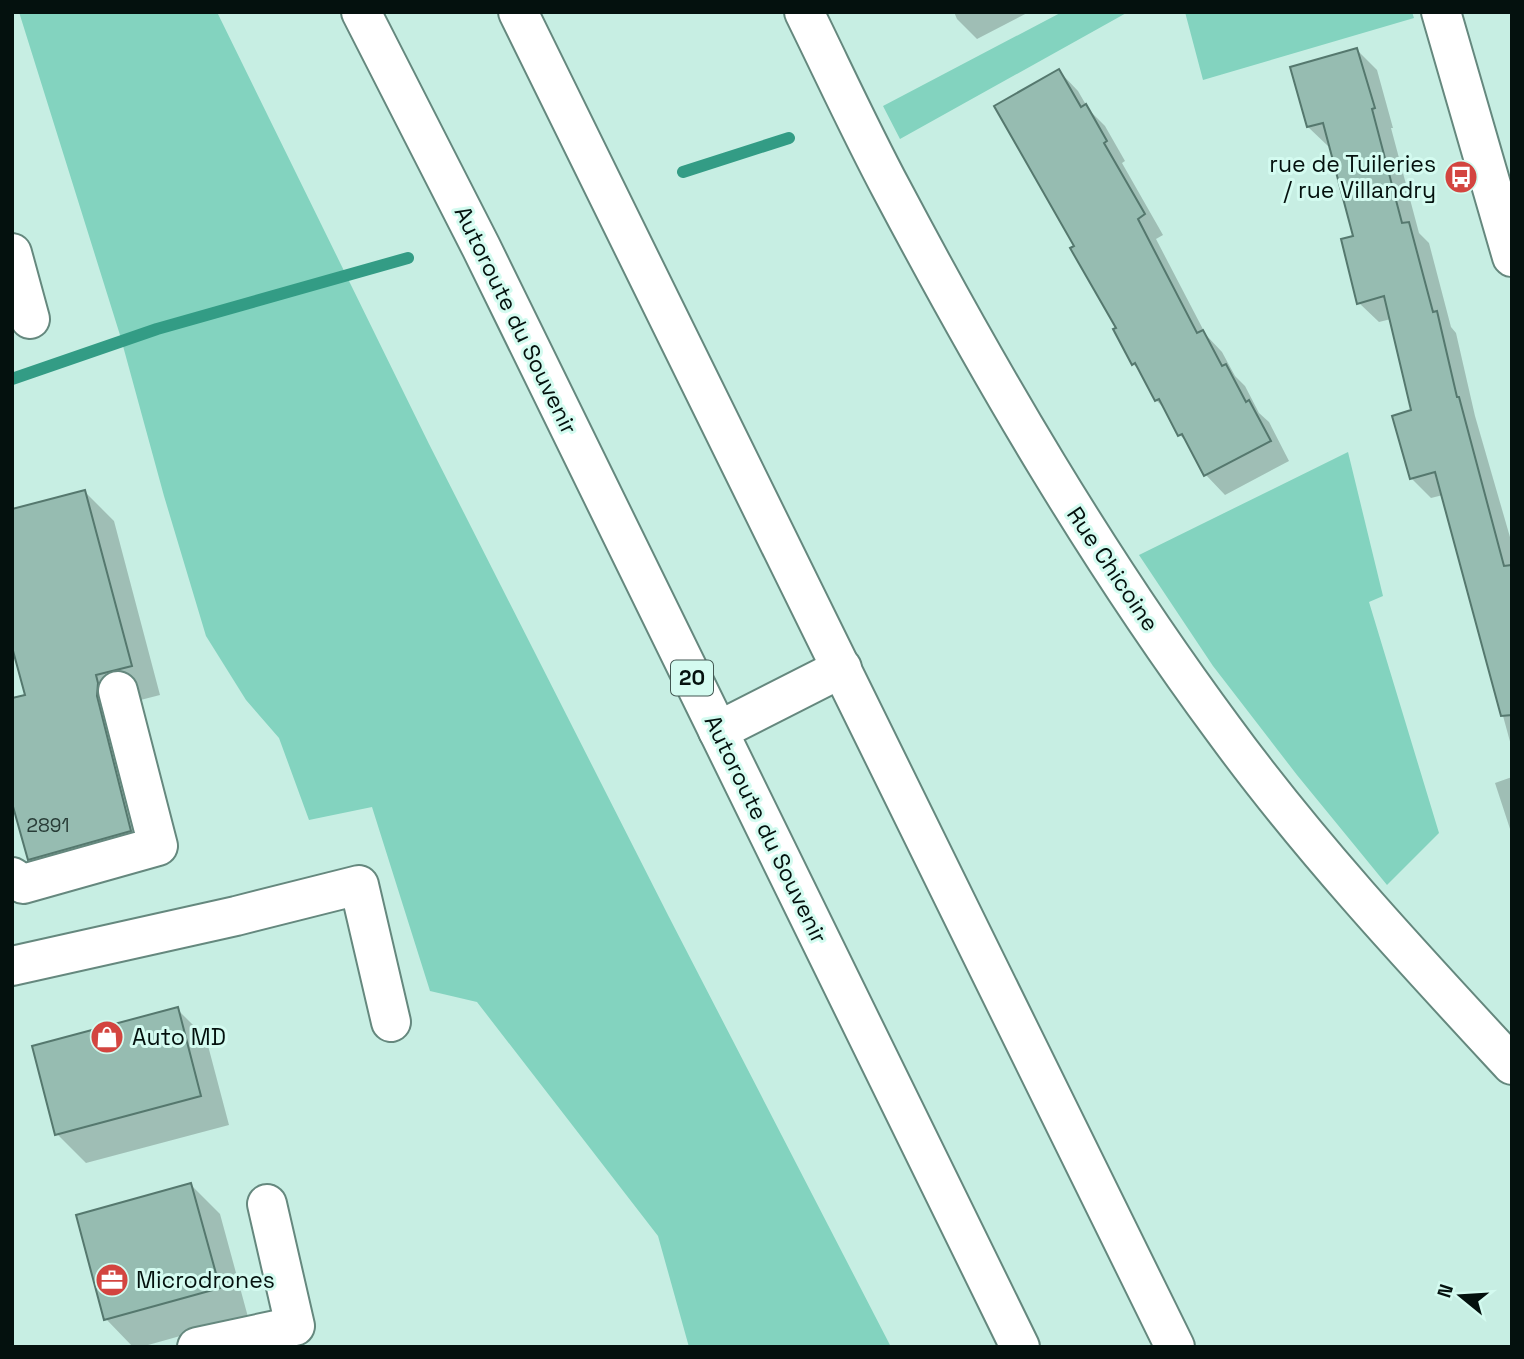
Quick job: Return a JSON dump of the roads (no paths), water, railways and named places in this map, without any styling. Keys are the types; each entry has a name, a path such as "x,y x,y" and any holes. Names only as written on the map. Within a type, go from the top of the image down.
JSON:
{"main road":[{"name":"Autoroute du Souvenir","path":"361,12 481,247 1020,1347"},
{"path":"518,12 1175,1347"},
{"name":"Rue Chicoine","path":"804,12 890,187 983,356 1063,493 1159,638 1226,733 1306,835 1414,960 1512,1065"},
{"path":"1441,12 1506,214 1512,257"},
{"path":"12,253 30,319"},
{"path":"718,731 842,668"},
{"path":"12,877 23,884 158,846 118,691"},
{"path":"12,967 359,886 391,1022"},
{"path":"197,1347 295,1326 267,1204"}],"waterway":[{"path":"683,172 789,138"},
{"path":"12,379 157,329 408,258"}],"place":[{"name":"rue de Tuileries / rue Villandry","path":"1461,177"},
{"name":"Auto MD","path":"107,1037"},
{"name":"Microdrones","path":"112,1280"}]}
